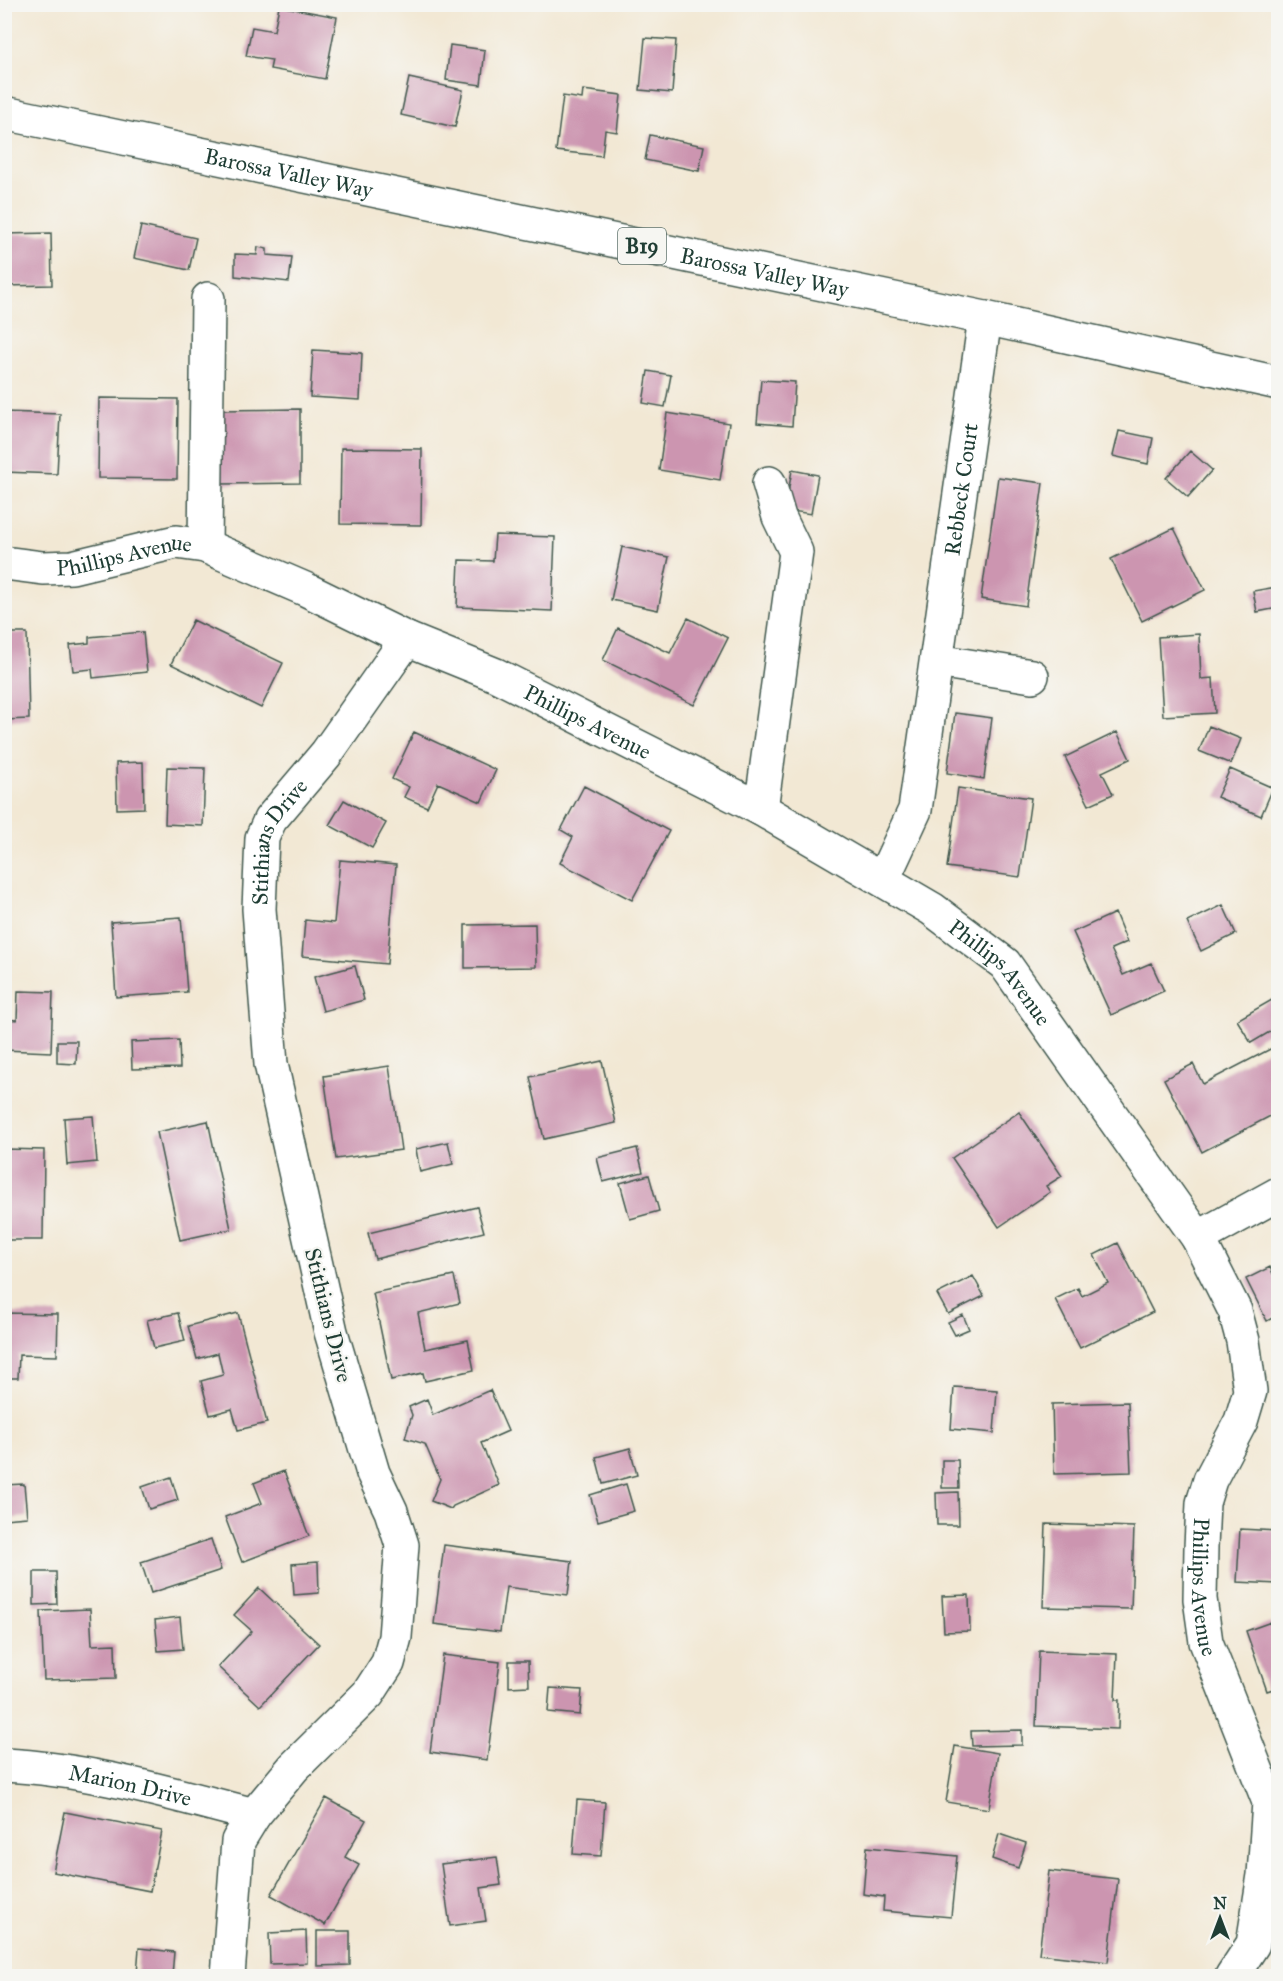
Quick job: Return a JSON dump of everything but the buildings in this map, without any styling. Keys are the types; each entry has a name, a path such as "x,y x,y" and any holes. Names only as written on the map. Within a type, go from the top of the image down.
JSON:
{"street":[{"name":"Barossa Valley Way","path":"4,113 985,318 1278,383"},
{"path":"205,546 208,298"},
{"name":"Rebbeck Court","path":"883,879 915,810 985,318"},
{"path":"761,809 796,552 779,517 769,483"},
{"name":"Phillips Avenue","path":"4,563 43,568 72,567 177,542 205,546 305,589 407,639 496,675 761,809 932,909 1005,964 1198,1238 1235,1311 1249,1366 1250,1391 1241,1421 1210,1480 1203,1503 1200,1599 1206,1642 1274,1802 1253,1944 1232,1977"},
{"name":"Stithians Drive","path":"228,1977 238,1841 254,1815 294,1767 368,1694 388,1663 395,1637 402,1545 391,1511 372,1473 331,1332 271,1064 259,909 262,838 270,820 326,754 407,639"},
{"path":"937,661 1032,676"},
{"path":"1198,1238 1278,1194"},
{"name":"Marion Drive","path":"4,1765 37,1766 147,1788 254,1815"}]}
